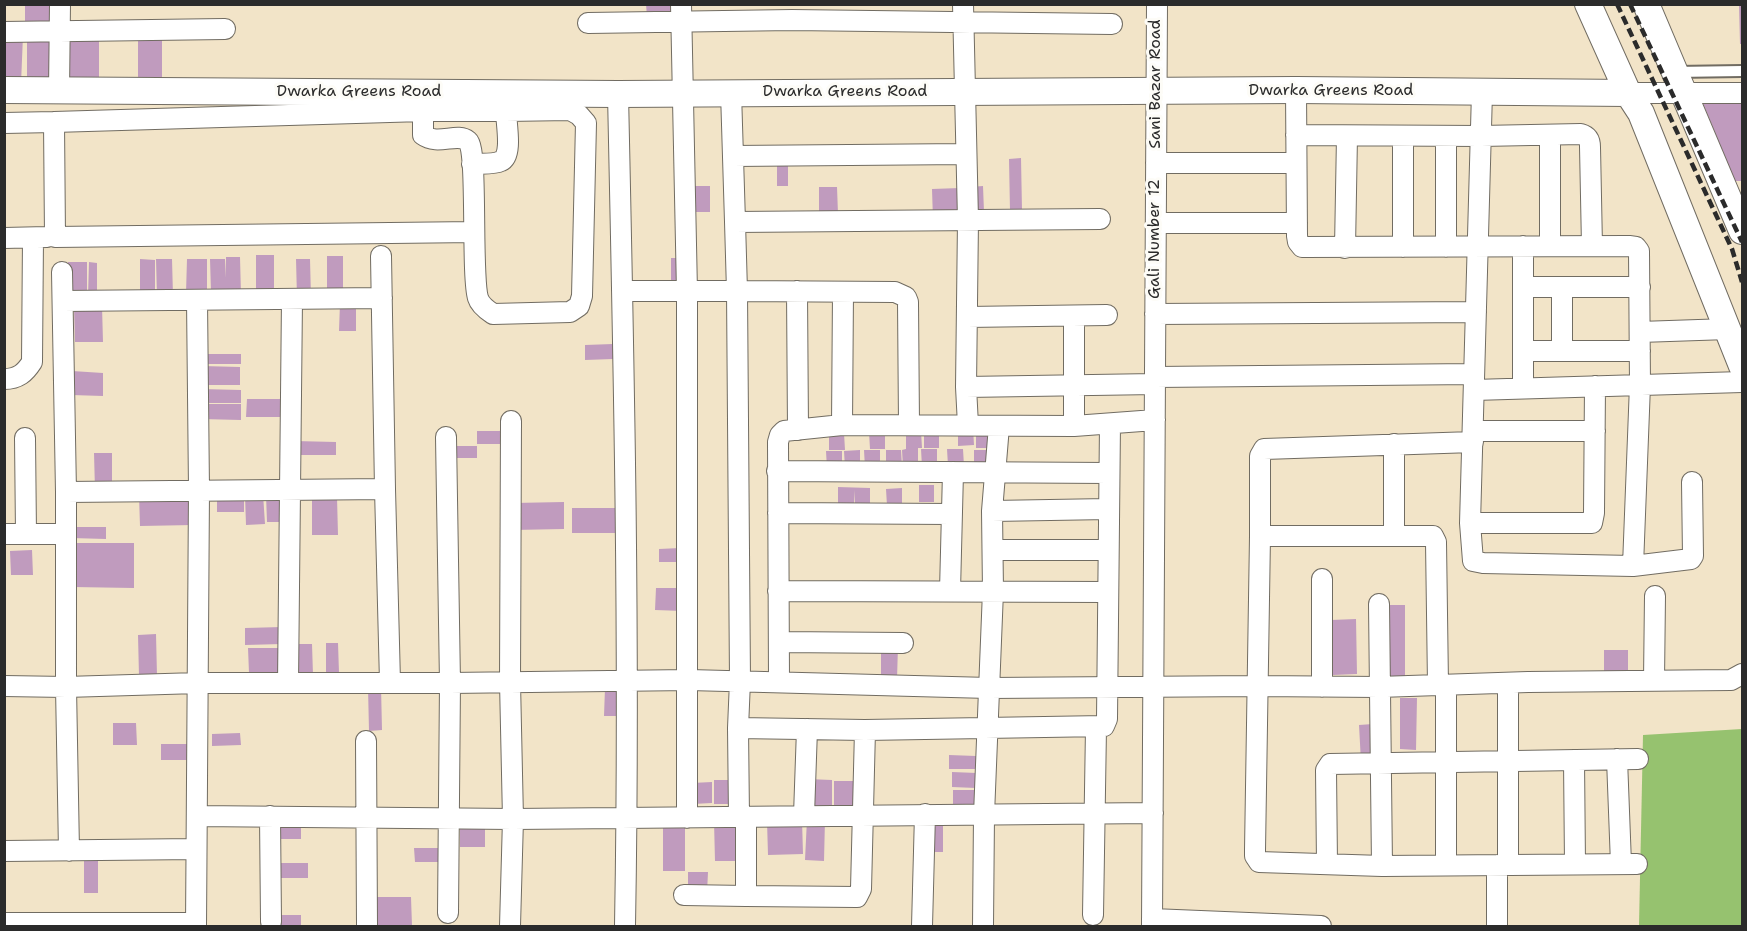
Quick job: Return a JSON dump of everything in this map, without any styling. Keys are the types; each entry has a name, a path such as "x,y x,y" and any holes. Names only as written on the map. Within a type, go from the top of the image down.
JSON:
{"street":[{"path":"59,91 60,4"},
{"name":"Sani Bazar Road","path":"1156,4 1156,163"},
{"path":"1588,4 1628,93 1641,113 1743,366"},
{"path":"1646,4 1742,227"},
{"path":"681,13 687,292 689,680 687,818"},
{"path":"588,23 681,13 963,13 1112,24"},
{"path":"963,13 968,220 966,387 968,425"},
{"path":"4,32 225,29"},
{"name":"Dwarka Greens Road","path":"4,90 469,102 618,94 731,92 1296,90 1628,93 1680,83 1743,93"},
{"path":"1296,90 1297,223 1298,242 1302,247 1592,246 1636,247 1639,251 1640,385 1633,566"},
{"path":"731,92 736,291 740,681 738,728 746,896"},
{"path":"1482,92 1470,523 1473,561 1477,563 1633,566 1691,560 1693,556 1692,482"},
{"path":"618,94 627,681 625,927"},
{"path":"4,123 423,111 469,102 506,111 570,110 586,123 582,296 579,306 570,312 560,313 493,314 485,309 478,299 472,147 462,138 433,141 423,135 423,111"},
{"path":"472,164 499,162 508,154 506,111"},
{"path":"54,122 55,237"},
{"path":"1296,135 1581,134 1590,141 1592,246"},
{"path":"1550,135 1550,246"},
{"path":"1345,248 1347,136"},
{"path":"1403,136 1403,247"},
{"path":"1446,136 1446,247"},
{"path":"733,156 966,154"},
{"path":"1156,163 1296,163"},
{"name":"Gali Number 12","path":"1152,923 1156,163"},
{"path":"735,222 1100,219"},
{"path":"1156,223 1297,223"},
{"path":"4,238 474,232"},
{"path":"4,379 12,379 25,373 32,362 33,238"},
{"path":"1523,246 1523,388"},
{"path":"381,256 390,682"},
{"path":"62,272 69,850"},
{"path":"1523,287 1640,287"},
{"path":"1562,287 1562,351"},
{"path":"622,291 894,292 906,297 908,302 909,425"},
{"path":"797,291 798,430"},
{"path":"842,425 843,292"},
{"path":"63,301 382,298"},
{"path":"288,683 292,299"},
{"path":"4,923 196,925 199,490 197,300"},
{"path":"1155,314 1476,312"},
{"path":"967,317 1107,315"},
{"path":"1074,316 1074,426"},
{"path":"1523,351 1562,351 1728,329"},
{"path":"966,387 1074,386 1155,381 1474,382 1523,388 1743,382"},
{"path":"1470,523 1592,523 1595,386"},
{"path":"779,682 777,471 780,435 784,431 842,425 1074,426 1155,420"},
{"path":"510,927 513,819 510,682 511,421"},
{"path":"738,728 865,730 1096,728 1104,726 1107,687 1110,424"},
{"path":"983,927 984,814 993,591 992,511 999,426"},
{"path":"1595,431 1473,436 1394,444 1264,449 1260,456 1255,856 1259,862 1264,863 1382,866 1629,864 1617,759"},
{"path":"446,437 450,683 448,913"},
{"path":"25,438 26,534"},
{"path":"1394,444 1394,534"},
{"path":"777,471 1109,472"},
{"path":"950,591 953,472"},
{"path":"66,492 385,489"},
{"path":"992,511 1108,509"},
{"path":"778,513 952,514"},
{"path":"4,534 66,534"},
{"path":"1260,536 1428,534 1436,539 1446,762 1446,865"},
{"path":"993,550 1108,550"},
{"path":"1322,579 1322,687"},
{"path":"778,591 1108,592"},
{"path":"1654,680 1655,596"},
{"path":"1379,604 1382,866"},
{"path":"779,642 903,643"},
{"path":"4,686 689,680 989,688 1379,687 1731,680 1743,674"},
{"path":"1497,927 1508,761 1508,683"},
{"path":"1093,915 1096,728"},
{"path":"804,815 807,729"},
{"path":"684,895 857,897 861,894 865,730"},
{"path":"366,741 367,927"},
{"path":"1327,864 1327,766 1334,764 1638,759"},
{"path":"1574,760 1575,864"},
{"path":"197,816 627,819 864,814 1153,813"},
{"path":"922,927 925,814"},
{"path":"270,816 271,922"},
{"path":"4,851 196,849"},
{"path":"1152,923 1321,927"}],"lane":[{"path":"1680,83 1743,71"}],"green space":[{"path":"1742,729 1742,926 1639,926 1643,735"}],"building":[{"path":"25,4 54,4 54,21 25,21"},
{"path":"646,4 674,4 675,16 647,17"},
{"path":"1739,4 1742,4 1742,44 1740,44"},
{"path":"4,34 23,35 21,84 4,83"},
{"path":"27,35 52,35 51,86 27,85"},
{"path":"138,36 162,37 162,85 138,85"},
{"path":"69,37 99,37 99,84 69,84"},
{"path":"1742,100 1742,181 1735,181 1702,101"},
{"path":"777,158 788,158 788,186 777,186"},
{"path":"1021,158 1022,210 1010,211 1009,159"},
{"path":"687,186 710,186 710,212 687,212"},
{"path":"983,186 984,212 972,213 970,187"},
{"path":"819,187 837,187 838,214 819,215"},
{"path":"960,188 961,219 933,220 932,189"},
{"path":"256,255 274,255 274,295 256,295"},
{"path":"327,256 343,256 343,296 327,296"},
{"path":"226,257 240,257 241,295 211,292 210,259 225,259 226,278"},
{"path":"671,258 684,258 684,286 671,286"},
{"path":"140,259 155,260 155,295 140,296"},
{"path":"156,259 172,259 173,296 157,297"},
{"path":"187,259 207,259 207,292 186,293"},
{"path":"296,259 310,259 311,298 297,298"},
{"path":"68,262 87,262 87,297 69,298"},
{"path":"89,262 97,263 97,297 88,297"},
{"path":"340,303 356,304 356,331 339,331"},
{"path":"102,306 103,342 75,342 74,307"},
{"path":"613,344 613,359 585,360 585,345"},
{"path":"203,354 241,354 241,364 203,364"},
{"path":"202,366 240,367 240,385 202,385"},
{"path":"72,371 103,373 103,396 71,395"},
{"path":"201,389 241,390 241,403 201,403"},
{"path":"247,399 283,399 283,417 246,417"},
{"path":"201,404 241,404 241,420 201,419"},
{"path":"973,428 974,445 958,446 958,429"},
{"path":"477,431 503,431 503,444 477,444"},
{"path":"921,431 922,448 918,448 918,467 903,467 902,450 906,449 906,432"},
{"path":"924,431 939,431 939,448 924,448"},
{"path":"976,431 992,431 992,448 976,448"},
{"path":"869,432 885,432 885,449 870,449"},
{"path":"829,433 844,433 845,450 829,450"},
{"path":"294,441 336,442 336,455 294,455"},
{"path":"452,446 477,446 477,458 452,458"},
{"path":"921,449 937,449 937,466 922,467"},
{"path":"947,449 963,449 964,466 948,466"},
{"path":"860,450 860,468 845,468 844,451"},
{"path":"864,450 880,450 880,467 865,468"},
{"path":"886,450 901,450 902,467 886,467"},
{"path":"974,450 990,450 990,467 974,467"},
{"path":"826,451 842,451 842,468 827,469"},
{"path":"94,453 112,453 112,489 95,490"},
{"path":"919,485 934,485 934,502 919,502"},
{"path":"838,487 870,488 870,505 855,505 854,490 854,504 838,505"},
{"path":"902,488 902,505 887,506 886,489"},
{"path":"191,493 193,525 140,526 139,495"},
{"path":"263,494 265,524 246,525 245,495"},
{"path":"284,494 284,522 267,522 266,495"},
{"path":"217,496 244,496 244,512 217,512"},
{"path":"312,497 337,497 338,535 312,535"},
{"path":"564,502 564,529 513,530 513,503"},
{"path":"572,508 617,508 618,533 572,533"},
{"path":"72,527 106,527 106,539 71,538"},
{"path":"73,543 134,543 134,588 73,587"},
{"path":"680,548 680,562 659,562 659,549"},
{"path":"32,550 33,575 11,575 10,551"},
{"path":"656,588 684,588 683,611 655,610"},
{"path":"1383,605 1405,605 1405,677 1382,677"},
{"path":"1356,619 1357,674 1333,675 1331,620"},
{"path":"282,627 282,644 245,645 245,628"},
{"path":"156,634 157,676 139,676 138,635"},
{"path":"326,643 338,643 339,673 326,673"},
{"path":"292,644 312,644 313,675 293,676"},
{"path":"881,646 898,646 897,679 881,679"},
{"path":"248,648 281,648 282,672 249,673"},
{"path":"1604,650 1628,650 1628,673 1604,673"},
{"path":"381,686 382,730 369,731 368,687"},
{"path":"605,688 619,688 619,716 604,716"},
{"path":"1400,698 1417,698 1416,750 1400,749"},
{"path":"113,723 136,723 137,745 113,745"},
{"path":"1373,724 1374,761 1361,762 1359,725"},
{"path":"240,733 241,745 212,746 212,734"},
{"path":"161,744 192,744 192,760 161,760"},
{"path":"949,755 976,756 976,769 949,769"},
{"path":"952,772 977,773 976,788 952,787"},
{"path":"807,779 832,780 832,806 807,806"},
{"path":"714,780 734,780 734,804 714,804"},
{"path":"834,781 858,781 858,806 834,806"},
{"path":"712,782 712,803 693,804 692,783"},
{"path":"953,790 977,790 977,804 953,804"},
{"path":"273,819 301,819 301,839 273,839"},
{"path":"807,819 825,819 824,861 805,860"},
{"path":"802,820 803,854 768,855 767,821"},
{"path":"714,821 739,821 739,861 715,861"},
{"path":"925,821 943,821 943,852 925,852"},
{"path":"663,822 685,822 685,871 663,871"},
{"path":"485,824 485,847 460,847 460,825"},
{"path":"414,848 443,848 443,862 415,862"},
{"path":"84,853 98,853 98,893 84,893"},
{"path":"276,863 308,863 308,878 277,878"},
{"path":"688,872 708,872 707,893 688,892"},
{"path":"373,897 411,897 412,926 373,926"},
{"path":"276,915 301,915 301,926 276,926"}],"railway":[{"path":"1617,4 1732,249 1742,282"},
{"path":"1630,4 1742,242"}]}
